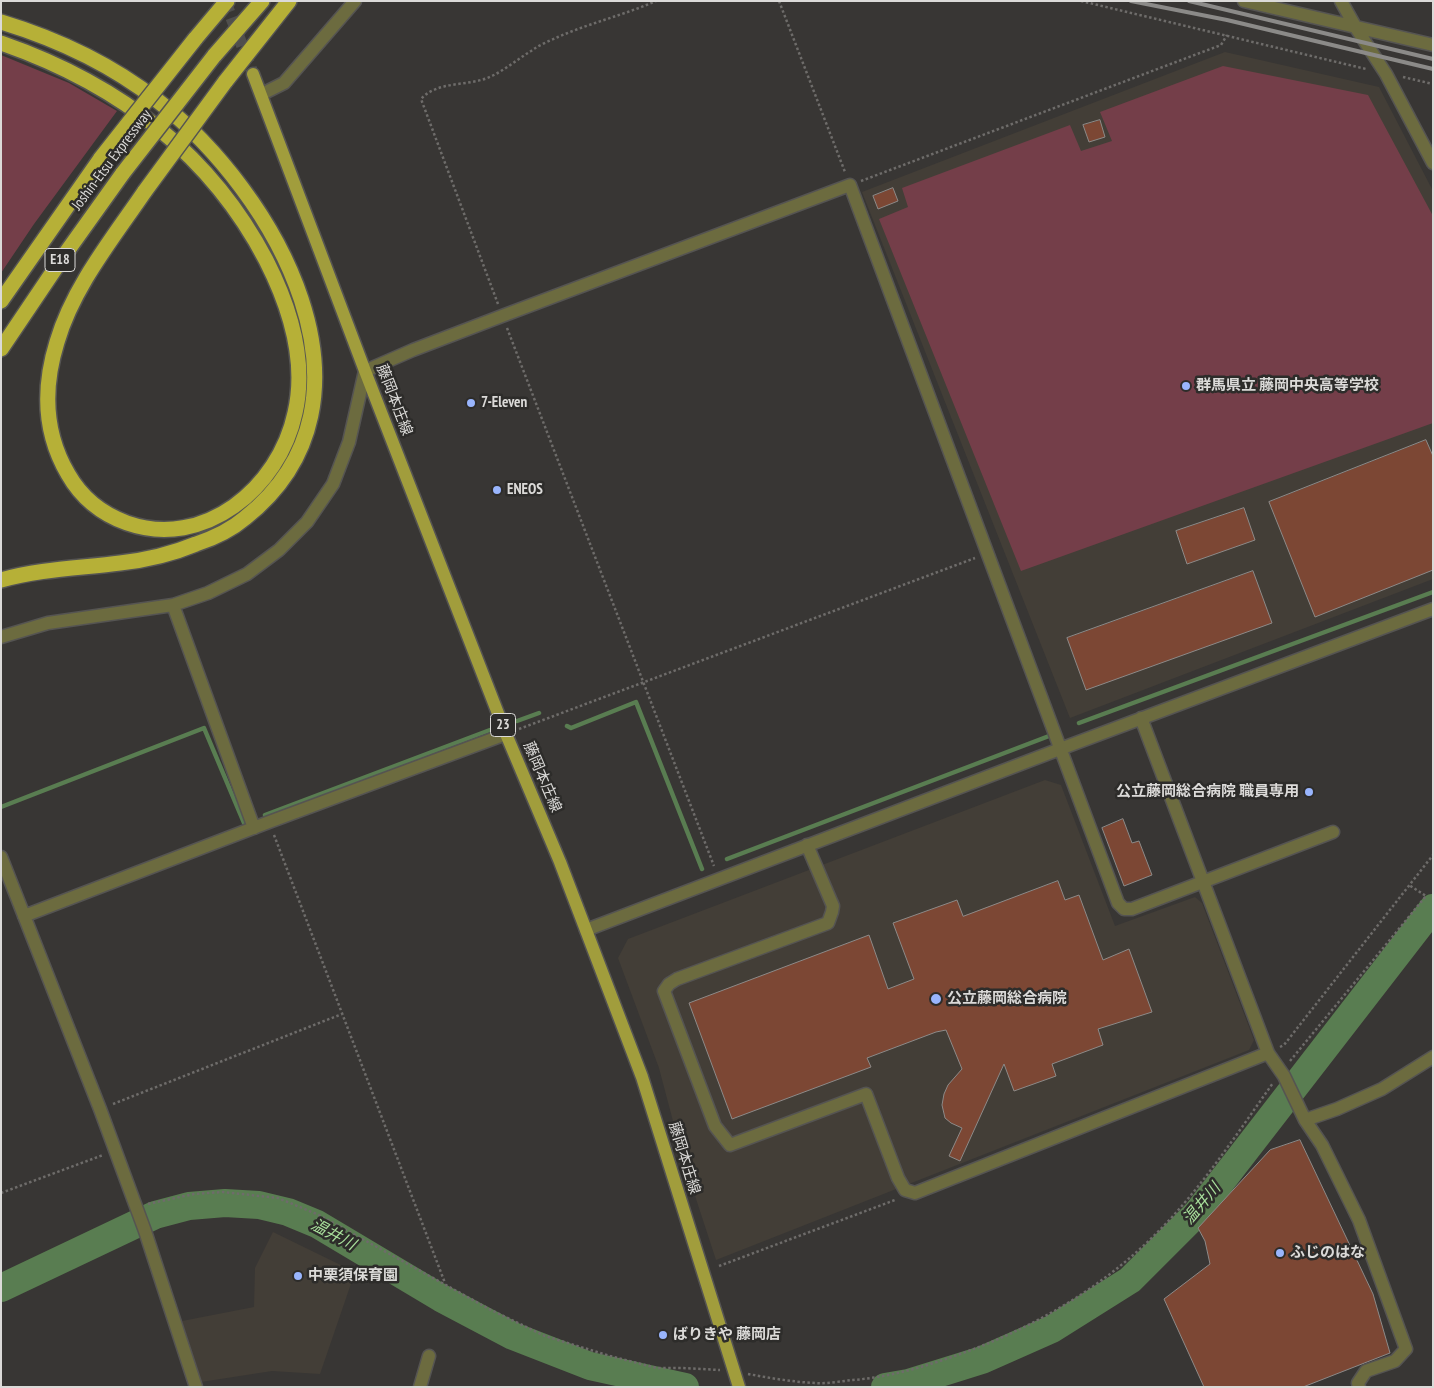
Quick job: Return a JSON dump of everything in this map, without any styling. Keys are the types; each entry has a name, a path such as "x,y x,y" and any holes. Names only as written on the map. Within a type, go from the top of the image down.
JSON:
{"highway":[{"name":"Joshin-Etsu Expressway","path":"1,301 101,158 195,38 227,1"},
{"name":"Joshin-Etsu Expressway","path":"1,349 63,256 123,173 214,56 262,1"},
{"path":"1,43 53,63 101,88 148,118 170,137 191,156 245,224 276,280 286,303 297,354 298,393 295,415 289,436 268,475 236,506 216,518 196,526 175,530 156,530 117,520 99,509 84,496 71,480 54,444 48,417 48,382 52,360 66,318 90,272 145,191 225,82 289,1"},
{"path":"1,22 60,44 135,84 180,120 219,160 263,220 299,290 311,335 315,383 314,403 309,425 300,448 277,488 244,520 223,533 180,551 154,558 1,580"}],"main road":[{"name":"藤岡本庄線","path":"253,74 365,371 506,734 560,862 642,1076 737,1380"}],"street":[{"path":"262,94 284,83 356,1"},
{"path":"1244,1 1433,46"},
{"path":"1342,1 1356,28 1386,74 1433,163"},
{"path":"1,637 48,623 173,605 208,593 247,574 279,550 307,522 333,484 349,442 365,371 413,350 850,185 1118,903 1124,908 1132,909 1333,832"},
{"path":"173,605 254,828"},
{"path":"586,930 1141,718 1433,609"},
{"path":"1141,718 1268,1053 1295,1097 1305,1120 1322,1145 1359,1220 1406,1349 1396,1361 1366,1371 1358,1383 1359,1387"},
{"path":"24,916 506,734"},
{"path":"807,845 833,906 828,923 677,979 669,984 664,991 715,1126 730,1144 866,1094 898,1178 905,1190 915,1193 1268,1053"},
{"path":"1,857 100,1109 145,1231 196,1387"},
{"path":"1305,1120 1337,1110 1382,1089 1433,1057"},
{"path":"420,1387 429,1356"}],"path":[{"path":"656,1 632,12 561,36 532,50 492,76 474,82 436,89 427,92 421,99 502,316 719,880"},
{"path":"778,1 850,185 1221,45 1227,36"},
{"path":"1081,1 1433,84"},
{"path":"506,734 988,553"},
{"path":"269,822 445,1284"},
{"path":"1268,1053 1284,1045 1433,855"},
{"path":"136,1209 161,1200 223,1192 278,1198 319,1215 491,1310 544,1336 657,1368 683,1368 737,1380 816,1383 867,1379 906,1372 984,1346 1028,1326 1067,1305 1134,1254 1172,1217 1282,1074 1426,896 1409,885"},
{"path":"100,1109 342,1014"},
{"path":"1,1193 115,1150"},
{"path":"719,1266 896,1199"}],"shaded area":[{"name":"群馬県立 藤岡中央高等学校","path":"1225,52 1379,87 1433,191 1433,579 1070,718 862,192"},
{"path":"1,55 69,83 117,111 34,224 1,273"},
{"name":"群馬県立 藤岡中央高等学校","path":"1223,66 1368,95 1433,216 1433,423 1021,571 879,219 908,207 902,188 1070,125 1081,151 1112,141 1100,112"},
{"name":"公立藤岡総合病院","path":"1045,780 1061,785 1115,926 1195,897 1202,903 1254,1040 1249,1050 716,1260 683,1159 659,1068 618,958 628,939"},
{"path":"273,1232 355,1272 320,1374 272,1371 201,1382 182,1321 254,1307 255,1268"}],"building":[{"path":"1100,120 1105,137 1089,142 1083,125"},
{"path":"893,188 898,201 878,209 873,196"},
{"path":"1426,440 1433,456 1433,570 1315,617 1269,502"},
{"path":"1244,508 1255,540 1187,564 1176,531"},
{"path":"1253,571 1272,623 1086,690 1067,638"},
{"path":"1123,819 1132,843 1139,841 1152,875 1124,886 1102,828"},
{"path":"1058,881 1065,900 1079,895 1103,960 1129,949 1152,1012 1098,1029 1103,1045 1052,1064 1056,1076 1014,1091 1004,1064 960,1161 949,1156 962,1128 945,1118 942,1105 948,1085 962,1069 946,1030 867,1058 871,1067 732,1119 689,1003 869,935 888,989 914,979 893,923 957,900 963,916"},
{"name":"ふじのはな","path":"1300,1140 1373,1294 1390,1353 1303,1387 1204,1387 1164,1299 1210,1264 1205,1241 1198,1228 1270,1150"}],"waterway":[{"path":"1079,723 1433,592"},
{"path":"567,726 571,728 636,702 702,869"},
{"path":"517,721 539,713"},
{"path":"1,807 204,728 244,823"},
{"path":"265,815 490,730"},
{"path":"727,859 1049,736"},
{"name":"温井川","path":"885,1387 908,1383 982,1360 1052,1329 1130,1280 1197,1213 1433,908"},
{"name":"温井川","path":"1,1288 155,1215 189,1206 225,1203 259,1205 288,1212 317,1224 441,1298 513,1336 590,1366 685,1387"}],"tunnel":[{"path":"225,1 253,74"}],"railway":[{"path":"1131,1 1227,20 1433,69"},
{"path":"1189,1 1433,59"}],"place":[{"name":"群馬県立 藤岡中央高等学校","path":"1186,386"},
{"name":"7-Eleven","path":"471,403"},
{"name":"ENEOS","path":"497,490"},
{"name":"公立藤岡総合病院 職員専用","path":"1309,792"},
{"name":"公立藤岡総合病院","path":"936,999"},
{"name":"ふじのはな","path":"1280,1253"},
{"name":"中栗須保育園","path":"298,1276"},
{"name":"ばりきや 藤岡店","path":"663,1335"}]}
